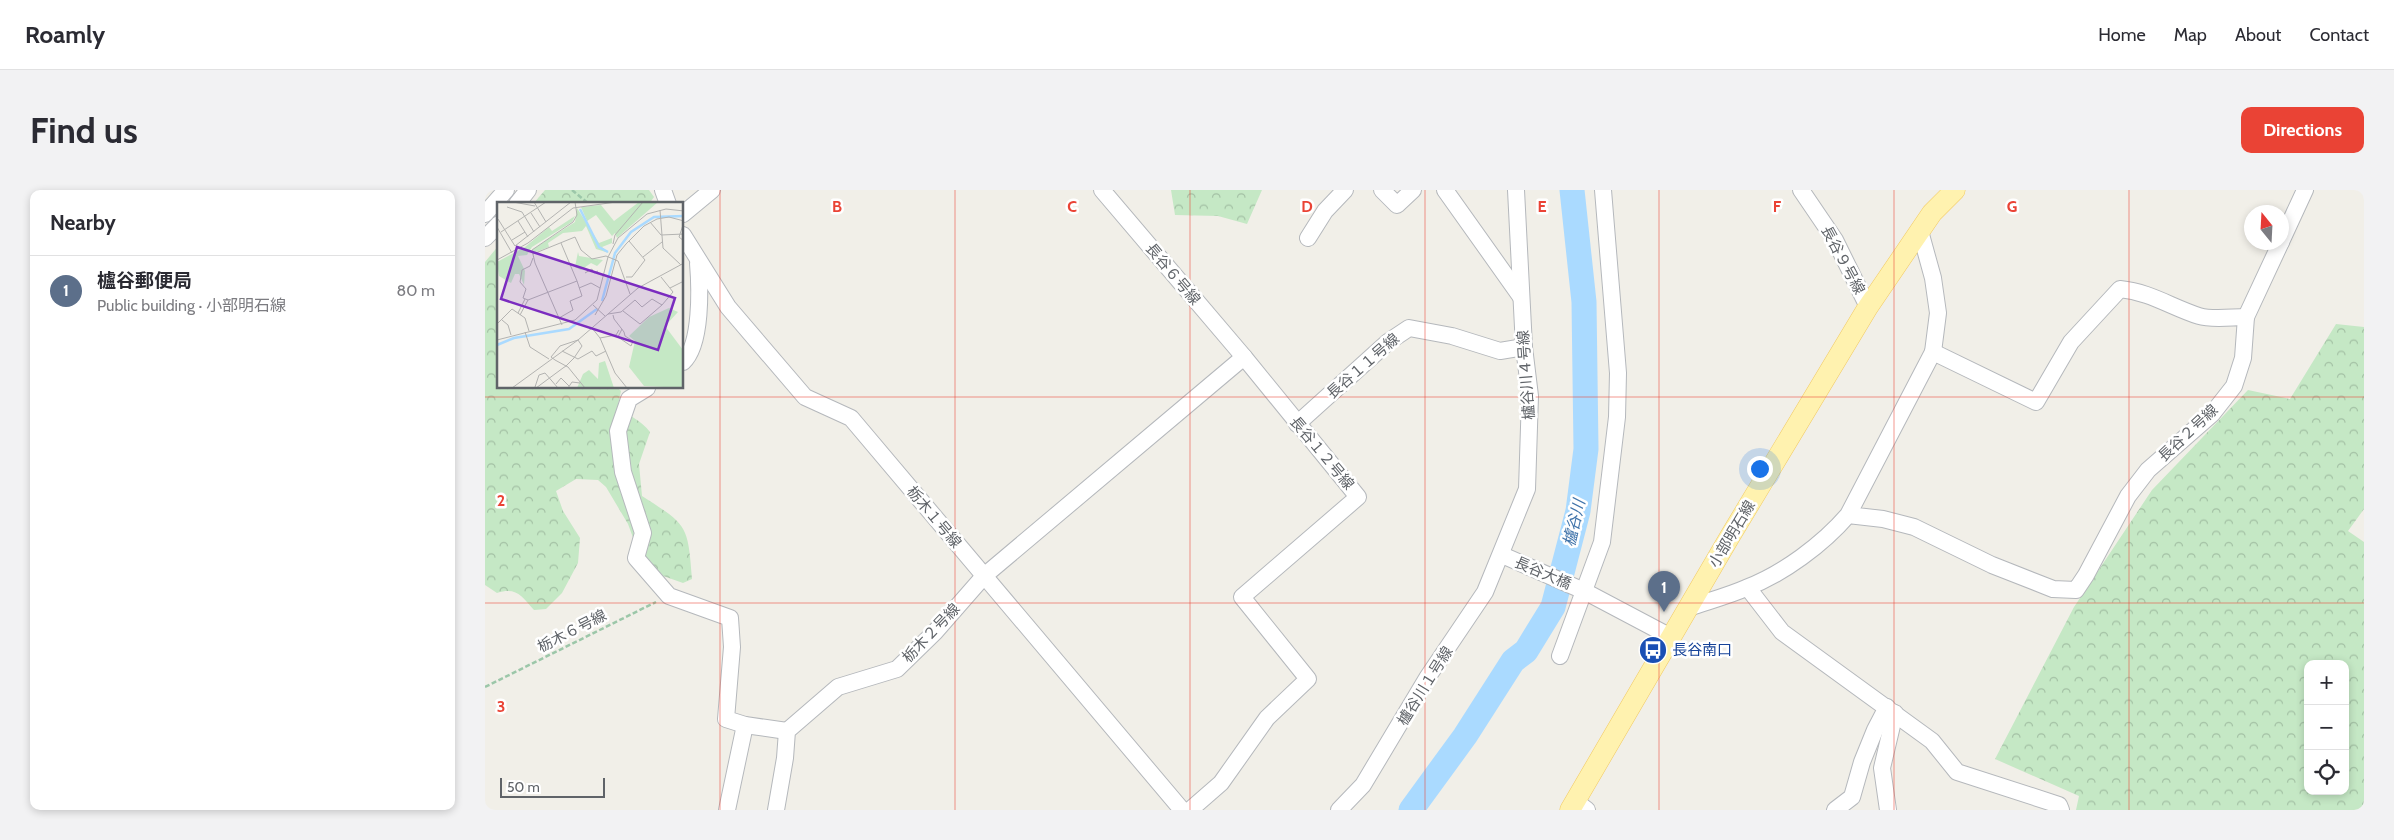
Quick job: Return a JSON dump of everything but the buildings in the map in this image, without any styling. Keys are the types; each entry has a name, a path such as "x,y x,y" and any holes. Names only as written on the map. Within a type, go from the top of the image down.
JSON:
{"main road":[{"name":"小部明石線","path":"1577,807 1671,637 1868,307 1933,213 1955,190"}],"street":[{"path":"485,214 506,190"},
{"path":"519,202 528,190"},
{"path":"663,190 667,202"},
{"path":"684,213 712,190"},
{"name":"長谷６号線","path":"1102,190 1244,357"},
{"path":"1308,238 1325,211 1345,190"},
{"path":"1382,190 1397,205 1413,190"},
{"path":"1445,190 1521,297"},
{"name":"櫨谷川４号線","path":"1502,555 1527,489 1531,396 1524,346 1515,190"},
{"path":"1560,656 1603,542 1617,417 1618,373 1603,190"},
{"name":"長谷９号線","path":"1801,190 1835,240 1868,307"},
{"path":"2289,225 2305,190"},
{"path":"485,238 497,226"},
{"path":"1688,608 1748,588 1803,556 1833,532 1848,514 1933,352 1938,313 1933,278 1920,231"},
{"name":"栃木１号線","path":"684,236 727,307 805,397 851,418 1182,810"},
{"path":"1933,352 2036,402 2071,342 2120,289 2132,290 2176,305 2200,317 2246,316 2277,250"},
{"path":"684,361 696,331 701,294 697,258"},
{"name":"長谷２号線","path":"1848,514 1883,519 1913,527 1992,565 2053,589 2076,590 2128,496 2148,470 2212,414 2234,386 2243,358 2246,316"},
{"name":"長谷１１号線","path":"1297,424 1387,342 1409,328 1452,336 1500,351 1524,346"},
{"path":"984,576 1244,357"},
{"name":"長谷１２号線","path":"1190,810 1221,783 1267,718 1307,678 1241,597 1358,497 1244,357"},
{"path":"645,389 629,399 618,431 623,472 643,533 636,558 669,596 730,618 732,646 727,719 745,725 787,731 785,758 776,810"},
{"name":"長谷大橋","path":"1502,555 1584,591 1671,637"},
{"name":"櫨谷川１号線","path":"1339,810 1363,785 1383,754 1427,678 1485,592 1502,555"},
{"name":"栃木２号線","path":"787,731 838,687 897,669 935,632 984,576"},
{"path":"1748,588 1782,632 1932,741 1957,772 2059,805 2061,810"},
{"path":"1835,810 1851,797 1865,754 1891,710"},
{"path":"1888,810 1882,768 1891,710"},
{"path":"727,810 745,725"}],"path":[{"path":"572,190 587,202"},
{"name":"栃木６号線","path":"485,688 669,596"}],"green space":[{"path":"545,190 649,190 654,197 650,202 535,202"},
{"path":"1171,190 1262,190 1247,224 1218,216 1175,215"},
{"path":"497,247 497,389 619,389 621,391 618,405 643,424 650,432 639,464 642,496 668,513 682,528 689,547 692,579 683,583 652,572 639,554 628,524 606,487 598,480 576,479 556,491 563,511 580,538 578,563 562,593 546,609 534,610 518,594 509,591 497,593 485,585 485,262"},
{"path":"2336,324 2364,327 2364,509 2348,531 2364,542 2364,810 2076,810 2079,796 1995,759 2074,607 2152,490 2248,390 2290,399"}],"waterway":[{"name":"櫨谷川","path":"1411,810 1465,736 1513,661 1526,651 1553,607 1578,511 1586,449 1584,302 1572,190"}],"place":[{"name":"櫨谷郵便局","path":"1664,612"},
{"name":"長谷南口","path":"1653,650"}]}
